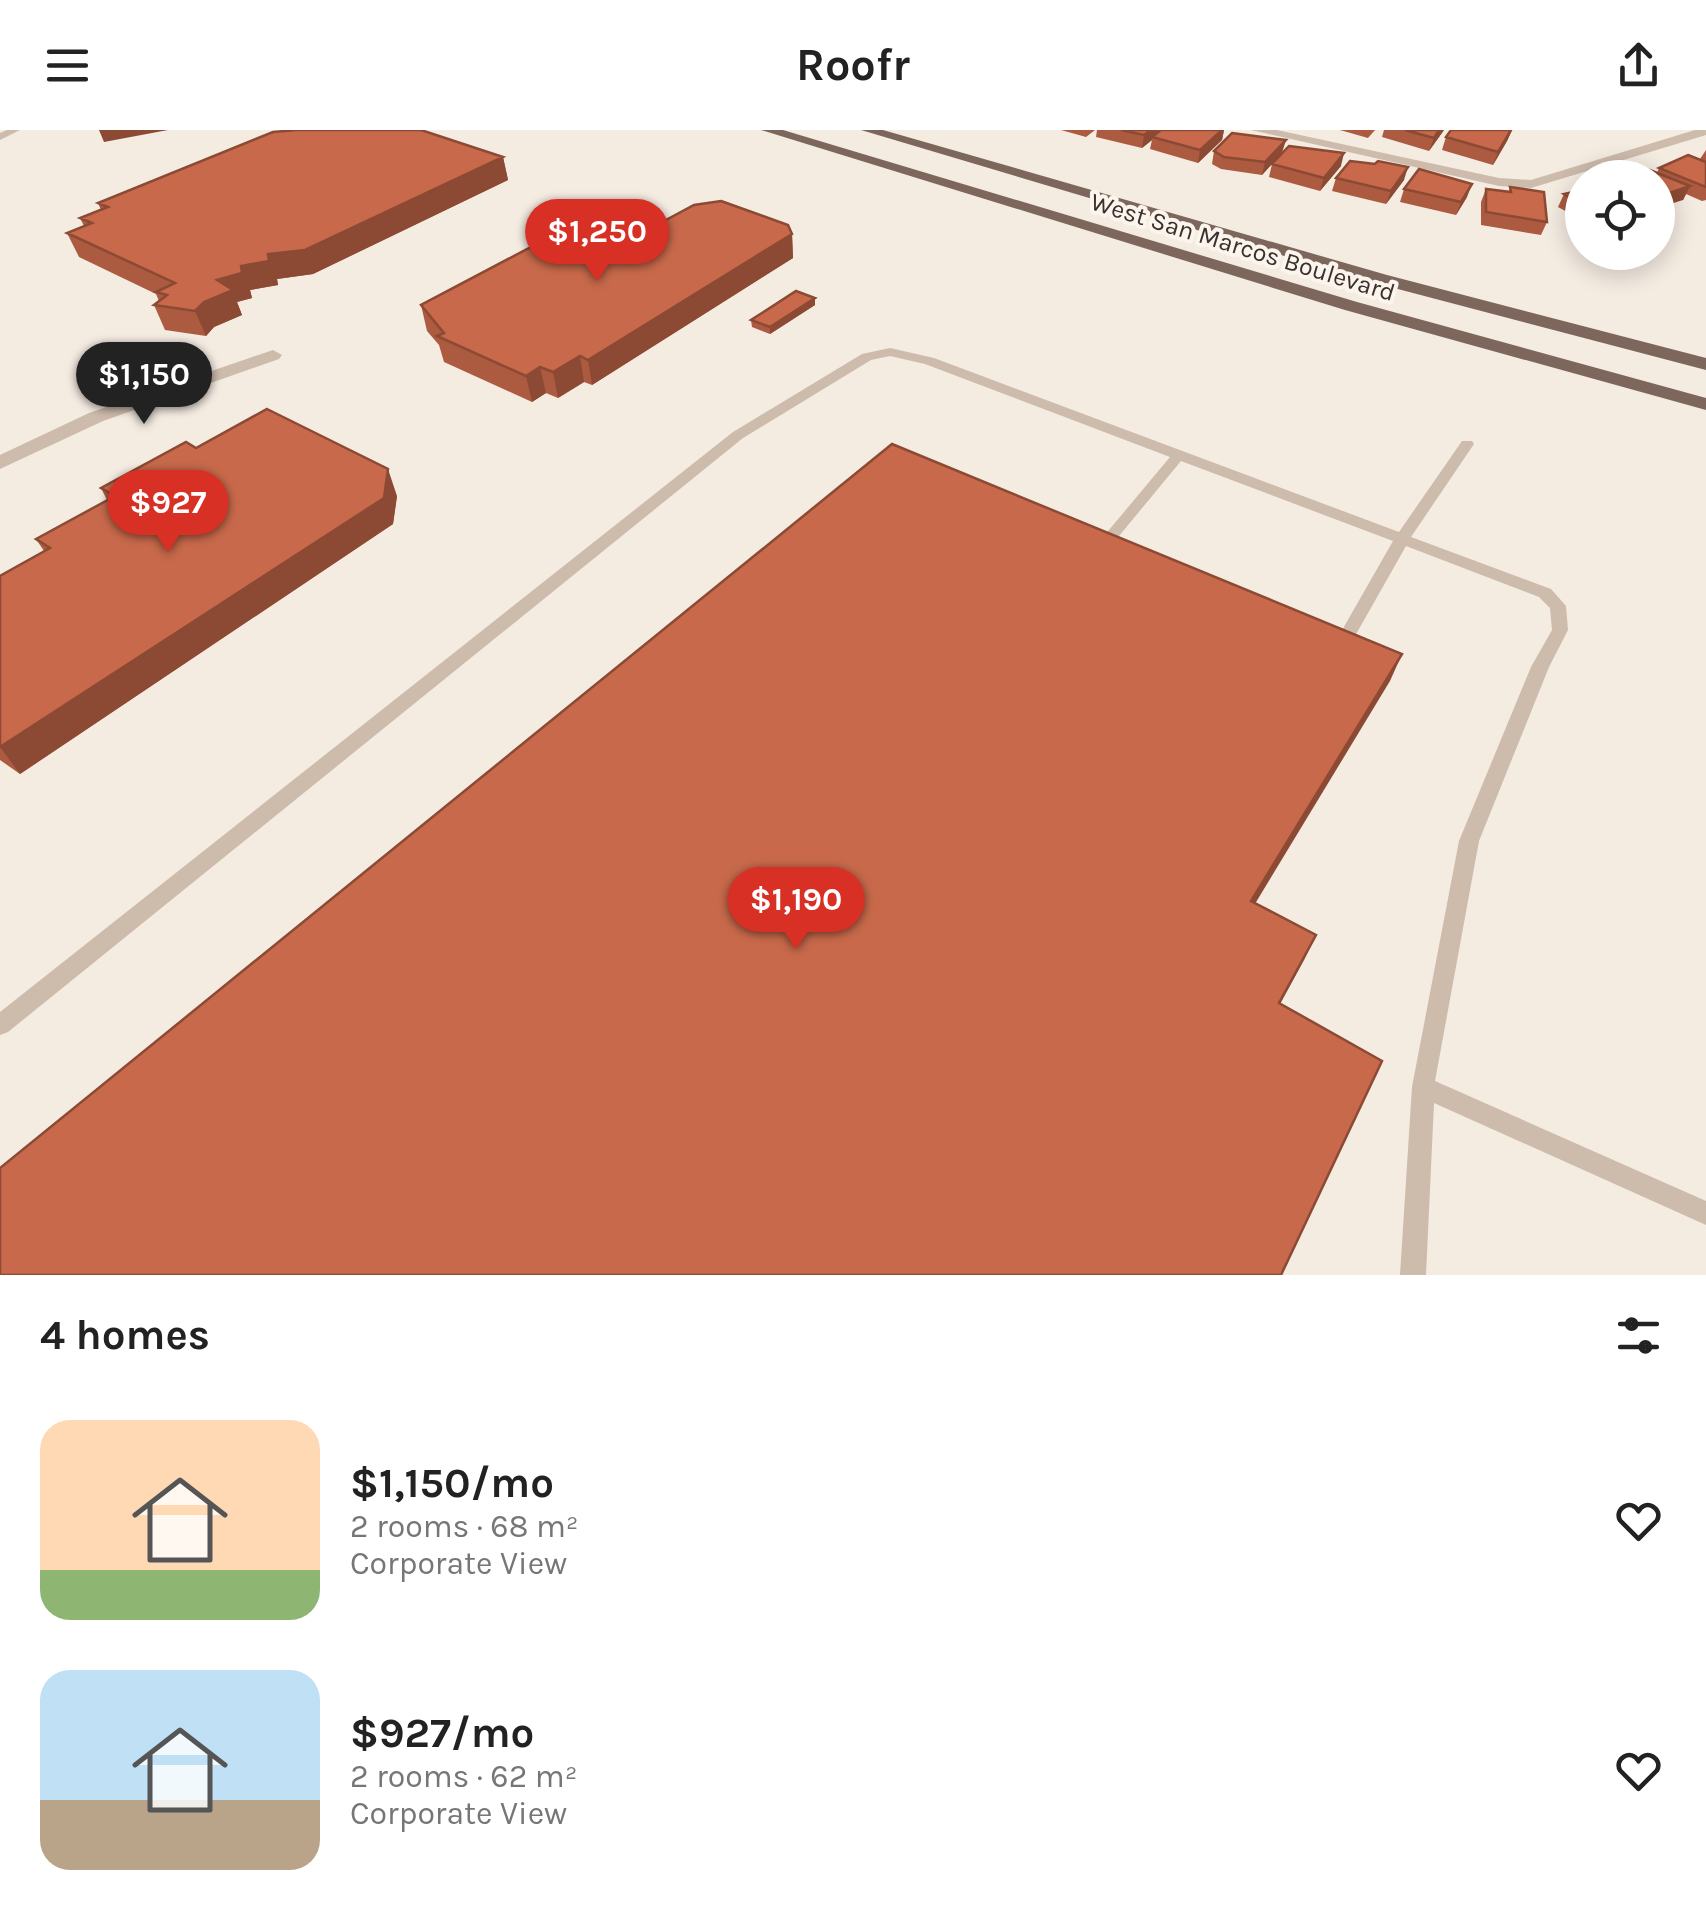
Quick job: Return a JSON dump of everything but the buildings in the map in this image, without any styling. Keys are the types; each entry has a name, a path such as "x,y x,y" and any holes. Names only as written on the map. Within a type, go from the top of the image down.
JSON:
{"main road":[{"name":"West San Marcos Boulevard","path":"768,130 1351,306 1706,404"},
{"name":"West San Marcos Boulevard","path":"868,130 1381,279 1706,364"}],"street":[{"path":"1258,130 1498,182 1530,184 1706,130"},
{"path":"0,463 96,418 273,355"}],"lane":[{"path":"0,137 15,130"},
{"path":"0,1025 738,435 867,357 890,352 929,361 1545,593 1558,606 1560,630 1540,668 1469,840 1424,1087 1413,1275"},
{"path":"1349,632 1402,539 1467,444"},
{"path":"1114,533 1179,456"},
{"path":"1424,1087 1706,1214"}]}
